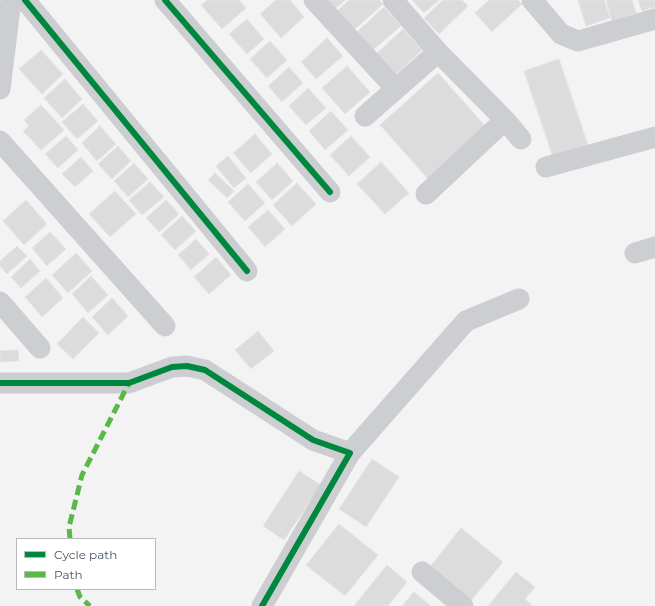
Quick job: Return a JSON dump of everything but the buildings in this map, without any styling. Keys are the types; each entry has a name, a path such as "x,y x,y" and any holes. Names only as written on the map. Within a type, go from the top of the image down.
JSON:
{"street":[{"path":"0,89 11,0"},
{"path":"25,0 248,271"},
{"path":"165,0 330,192"},
{"path":"314,0 396,89"},
{"path":"392,0 438,52 505,120 521,139"},
{"path":"532,0 561,34 578,41 655,19"},
{"path":"365,116 438,52"},
{"path":"426,194 505,120"},
{"path":"546,167 655,137"},
{"path":"0,141 165,326"},
{"path":"635,253 655,247"},
{"path":"262,606 350,453 466,321 519,299"},
{"path":"0,302 40,348"},
{"path":"0,383 129,383 172,367 187,366 205,370 313,440 350,453"},
{"path":"422,572 462,606"}],"marked path":[{"path":"70,538 69,527 82,475 129,383"},
{"path":"77,590 80,597 90,606"}],"cycle path":[{"path":"25,0 247,271"},
{"path":"165,0 330,192"},
{"path":"0,383 129,383 172,367 187,366 205,370 313,440 350,453 262,606"}]}
